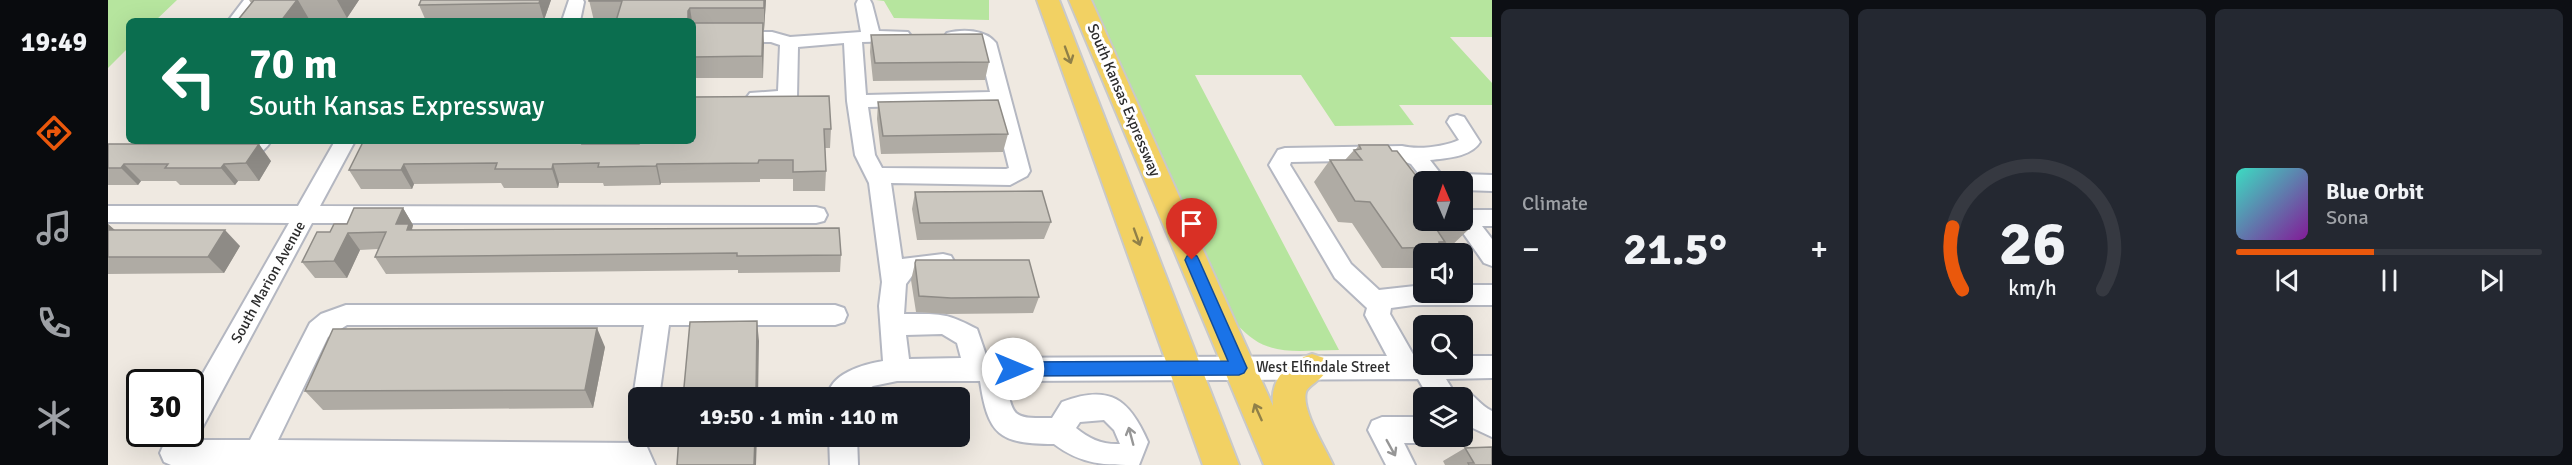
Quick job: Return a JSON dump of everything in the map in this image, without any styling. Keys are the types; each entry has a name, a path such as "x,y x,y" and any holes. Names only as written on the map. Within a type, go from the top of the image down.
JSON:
{"main road":[{"path":"1048,0 1221,465"},
{"name":"South Kansas Expressway","path":"1080,0 1282,465"},
{"path":"1312,368 1299,375 1292,384 1289,394 1296,424 1315,465"}],"street":[{"path":"239,18 253,0"},
{"path":"572,18 576,2"},
{"path":"864,4 857,101 865,155 879,183 894,282 891,306 897,370"},
{"path":"696,37 772,37 789,42 917,36"},
{"path":"875,175 1010,177 1020,171 987,43 975,38 940,37"},
{"path":"740,98 796,98 789,42"},
{"path":"857,101 1002,98"},
{"path":"1411,155 1467,146 1470,142 1469,138 1457,122"},
{"path":"212,152 248,151 259,144"},
{"name":"South Marion Avenue","path":"204,398 343,144"},
{"path":"1380,304 1343,272 1326,248 1279,165 1285,155 1402,153 1418,159 1428,171"},
{"path":"1473,182 1492,183"},
{"path":"108,214 816,215"},
{"path":"1473,217 1492,218"},
{"path":"1473,230 1492,257"},
{"path":"894,282 905,267 922,264 966,263"},
{"path":"1413,355 1377,315 1382,298 1413,295 1492,295"},
{"path":"258,453 320,330 330,321 346,315 835,315"},
{"path":"648,387 658,315"},
{"path":"892,325 945,324 968,337 984,369 998,411 1005,422 1023,431 1059,430"},
{"name":"West Elfindale Street","path":"847,387 857,379 876,372 897,370 1413,367"},
{"name":"West Elfindale Street","path":"1473,367 1492,367"},
{"path":"1433,375 1447,387"},
{"path":"1473,415 1492,424"},
{"path":"1401,465 1382,430 1413,430"},
{"path":"1473,430 1492,432"},
{"path":"843,447 844,465"},
{"path":"175,450 356,459 527,460 639,453"}],"green space":[{"path":"108,0 177,0 158,18 126,18 126,50 108,68"},
{"path":"876,0 989,0 989,20 894,18 884,1"},
{"path":"1091,0 1492,0 1492,37 1450,37 1492,83 1492,105 1399,105 1414,125 1335,126 1301,75 1195,75 1339,350 1295,351 1270,347 1247,334 1236,323"}],"building":[{"path":"254,0 297,0 283,18 239,18"},
{"path":"421,0 540,0 539,3 419,5"},
{"path":"764,0 764,8 690,8 688,18 617,18 622,1 589,1"},
{"path":"696,23 763,23 762,56 696,57"},
{"path":"982,34 989,62 875,63 871,35"},
{"path":"829,96 831,129 824,129 826,171 793,172 793,160 598,167 599,163 553,164 552,169 495,169 497,163 404,164 401,170 349,170 362,144 696,144 696,97"},
{"path":"998,100 1008,134 883,136 878,102"},
{"path":"108,144 259,144 246,163 224,164 221,168 165,168 168,164 124,164 121,168 108,168"},
{"path":"1359,145 1388,145 1392,151 1397,151 1413,172 1413,231 1438,231 1445,242 1413,243 1413,248 1402,248 1370,202 1355,201 1330,160 1362,160 1354,150 1361,149"},
{"path":"1042,191 1051,222 920,223 915,192"},
{"path":"354,208 403,208 396,224 409,224 407,230 839,228 841,255 737,256 737,253 375,257 386,232 348,233 334,261 302,262 317,232 330,232 334,224 347,224"},
{"path":"108,230 225,230 208,257 108,257"},
{"path":"916,260 1029,260 1039,297 919,296"},
{"path":"757,321 756,387 684,387 690,322"},
{"path":"597,328 585,390 305,391 333,329"},
{"path":"678,447 755,447 754,465 677,465"},
{"path":"1492,447 1492,465 1469,465 1468,463 1474,463 1465,448"}],"route":[{"path":"1013,369 1239,368 1192,260"}]}
